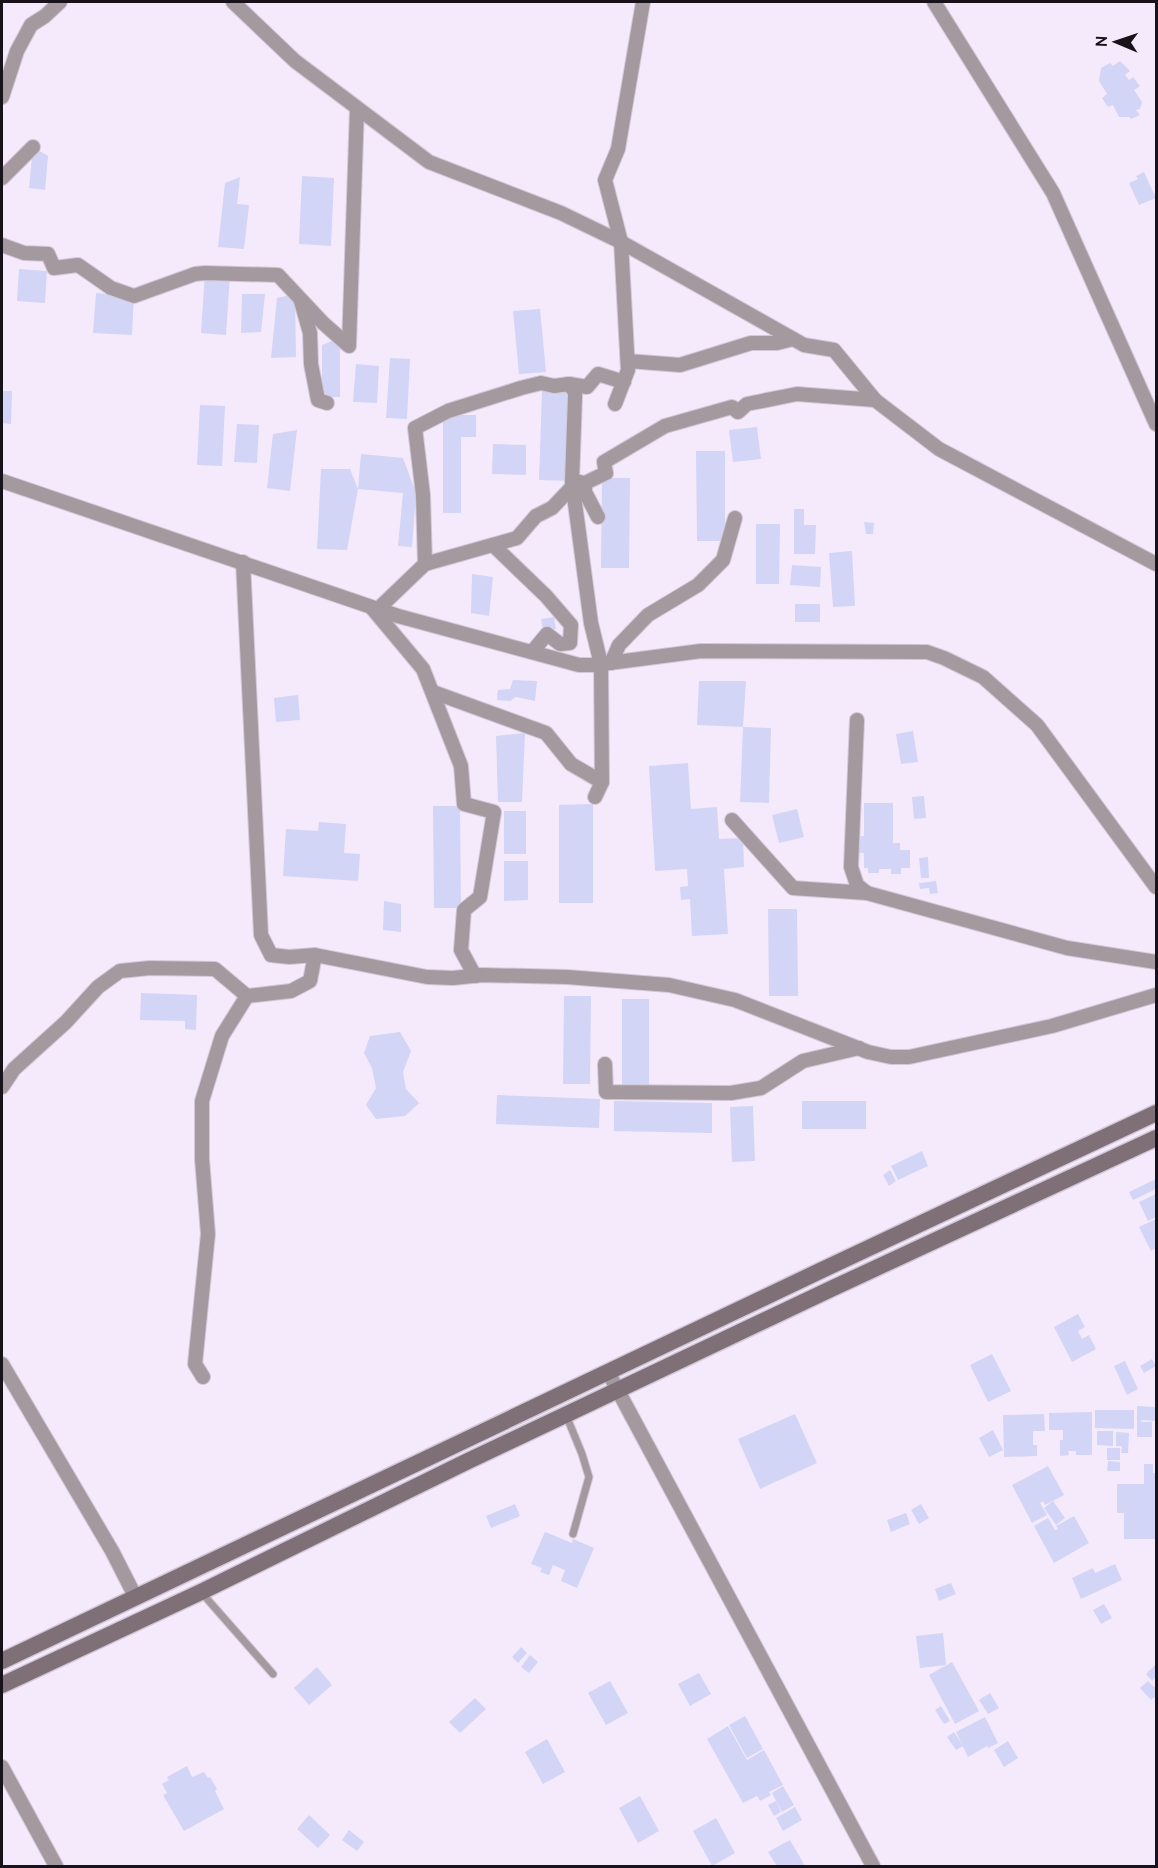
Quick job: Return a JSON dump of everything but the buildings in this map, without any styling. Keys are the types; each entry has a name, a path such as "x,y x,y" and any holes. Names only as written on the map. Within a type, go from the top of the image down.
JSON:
{"main road":[{"path":"2,1661 1156,1113"},
{"path":"2,1685 201,1592 844,1283 1156,1138"}],"street":[{"path":"2,97 17,51 31,25 60,2"},
{"path":"233,2 295,61 429,162 561,213 621,242 792,339 804,345 834,350 875,400 939,449 1156,564"},
{"path":"615,404 628,370 628,361 621,242 605,180 618,149 643,2"},
{"path":"934,2 1053,193 1156,424"},
{"path":"2,244 24,253 48,254 54,268 78,265 111,288 134,296 195,274 278,275 322,323 349,346 357,108"},
{"path":"2,178 33,147"},
{"path":"300,299 310,333 311,364 318,400 327,403"},
{"path":"628,361 680,365 751,343 777,343 792,339"},
{"path":"425,564 423,495 416,428 448,411 541,383 554,386 569,384 587,387 598,375 624,382"},
{"path":"569,384 575,392 576,484 591,623 606,664 602,782 595,797"},
{"path":"374,608 425,564 517,538 536,516 552,508 576,484 606,473 604,462 665,426 716,410 732,407 738,412 747,404 796,394 875,400"},
{"path":"2,481 374,608 579,665 606,664 701,651 927,652 983,677 1037,725 1156,887"},
{"path":"576,484 585,492 598,517"},
{"path":"606,664 619,645 648,615 698,585 723,560 735,518"},
{"path":"493,545 546,596 571,625 570,644 560,644 547,634 532,652"},
{"path":"243,562 261,935 271,955 289,957 315,955 427,977 567,977 669,985 735,1000 859,1048 891,1057 909,1057 1052,1026 1156,995"},
{"path":"374,608 423,669 462,766 465,804 494,812 480,897 464,910 461,950 475,976"},
{"path":"433,692 546,733 571,764 602,782"},
{"path":"857,720 851,867 857,885 867,892"},
{"path":"732,820 793,888 867,892 1067,948 1156,962"},
{"path":"2,1087 14,1069 66,1022 98,987 120,971 150,968 215,969 247,996 291,991 310,981 315,955"},
{"path":"203,1377 195,1364 208,1234 202,1159 202,1101 222,1036 247,996"},
{"path":"605,1064 606,1092 731,1094 761,1088 803,1061 859,1048"},
{"path":"2,1364 112,1551 136,1598"},
{"path":"608,1372 873,1866"},
{"path":"2,1767 57,1866"}],"lane":[{"path":"566,1415 589,1477 573,1534"},
{"path":"201,1592 273,1674"}]}
